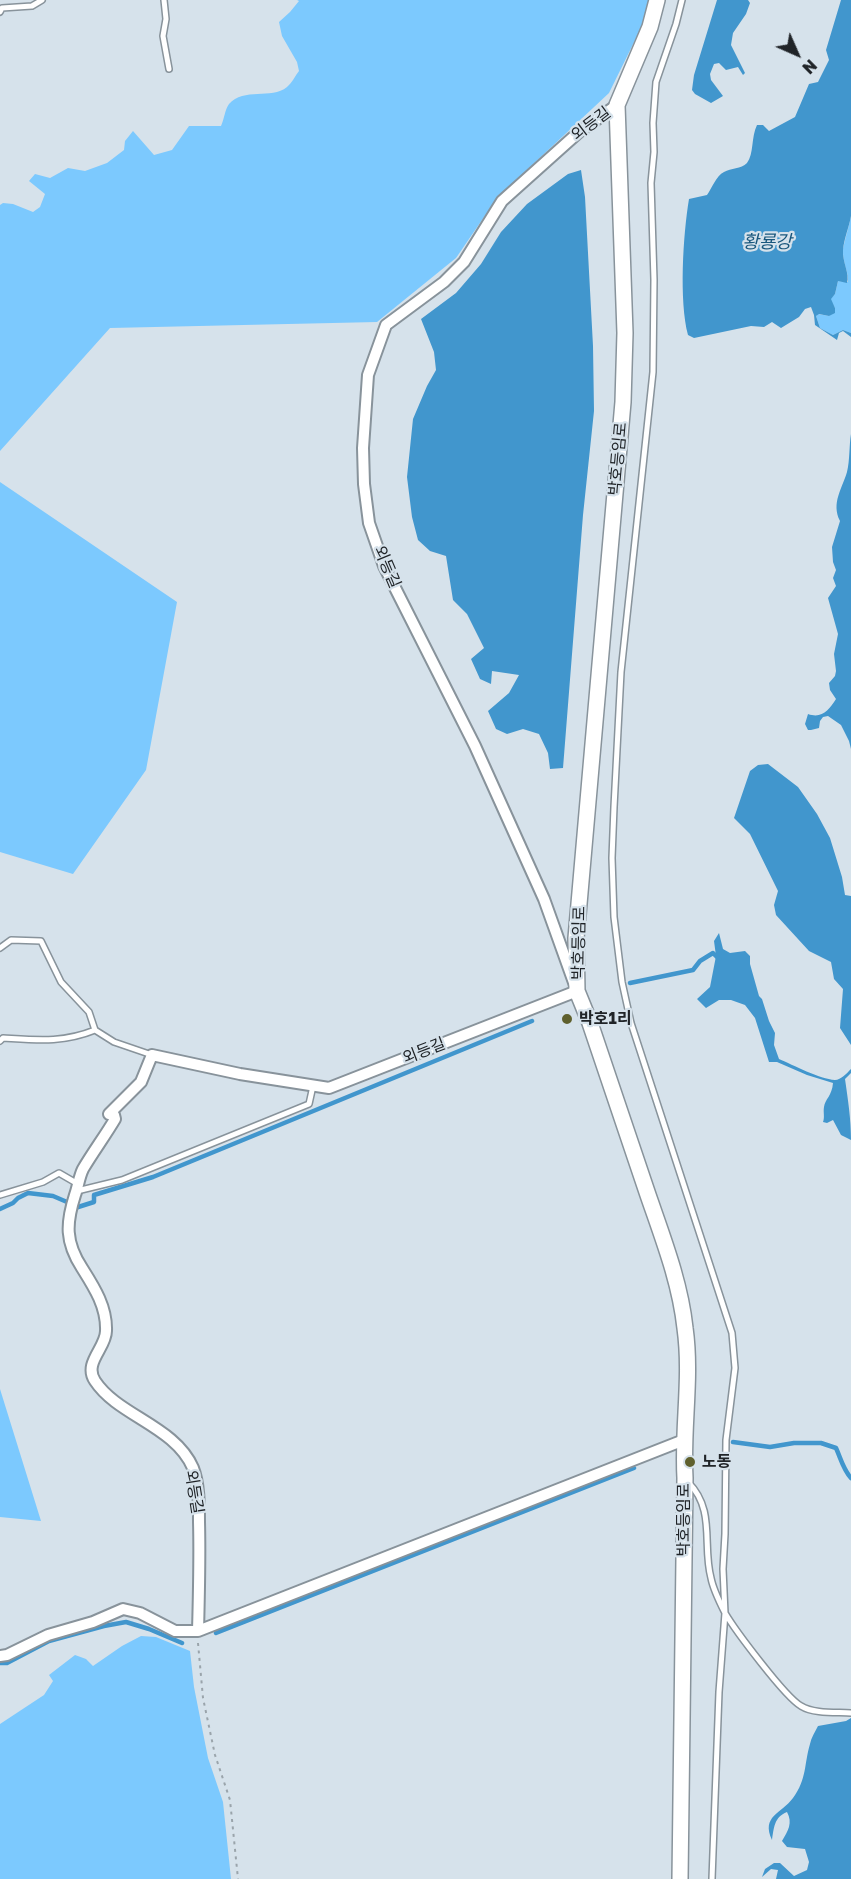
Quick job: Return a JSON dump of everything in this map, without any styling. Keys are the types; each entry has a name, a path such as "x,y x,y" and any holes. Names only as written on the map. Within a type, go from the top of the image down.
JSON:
{"street":[{"name":"박호등임로","path":"657,0 650,27 617,105 625,333 623,402 576,938 578,991 678,1287 685,1326 689,1364 684,1440 680,1879"},
{"name":"외등길","path":"198,1631 199,1503 194,1469 177,1445 120,1405 94,1380 91,1370 107,1332 103,1307 95,1287 80,1265 68,1234 69,1212 82,1171 115,1119 114,1115 109,1114 141,1082 152,1055 240,1074 329,1088 578,991 544,899 475,746 384,566 369,523 364,484 363,448 368,375 386,325 444,282 464,262 502,201 579,132 617,105"},
{"path":"0,1656 7,1655 48,1635 93,1622 123,1609 141,1612 176,1631 198,1631 684,1440"}],"lane":[{"path":"0,12 2,8 32,6 42,0"},
{"path":"164,0 166,19 163,36 169,69"},
{"path":"682,0 656,82 651,183 654,280 653,372 621,672 612,858 614,917 622,982 631,1023 732,1334 735,1368 726,1440 723,1569 725,1613 719,1692 712,1879"},
{"path":"0,948 11,940 41,941 61,982 89,1012 95,1030 114,1042 152,1055"},
{"path":"0,1041 3,1038 38,1041 75,1038 95,1030"},
{"path":"0,1195 43,1182 59,1173 77,1188 122,1180 309,1104 313,1086"},
{"path":"685,1478 697,1491 706,1517 711,1578 725,1613 784,1690 801,1706 814,1710 851,1713"}],"path":[{"path":"198,1631 203,1698 215,1755 230,1800 238,1879"}],"shaded area":[{"path":"297,0 651,0 643,24 609,93 497,198 456,258 377,322 110,328 0,451 0,205 13,204 33,212 40,207 45,194 29,181 35,174 50,178 68,168 85,171 107,163 124,150 125,141 133,131 154,155 172,150 189,126 221,126 229,104 235,99 242,96 273,93 287,87 299,71 297,62 282,36 279,22 299,1"},
{"path":"851,216 851,333 843,330 833,335 820,328 816,316 818,314 829,316 835,308 830,299 835,294 838,281 848,282 843,249"},
{"path":"0,482 177,602 146,770 73,874 0,852"},
{"path":"0,1389 41,1521 0,1517"},
{"path":"141,1636 156,1637 190,1651 194,1687 208,1758 223,1802 231,1879 0,1879 0,1724 44,1695 53,1681 49,1675 75,1655 86,1659 93,1666"}],"water":[{"path":"717,0 748,0 750,3 746,14 733,33 731,45 745,73 743,75 738,67 726,70 719,63 714,64 710,74 711,80 723,96 711,103 692,90 694,75"},
{"name":"황룡강","path":"841,0 851,0 851,216 843,250 848,279 847,283 838,281 835,294 831,299 835,313 829,316 819,314 816,316 820,328 833,335 843,330 851,333 851,337 843,331 839,333 837,340 815,325 811,307 805,309 799,317 781,328 772,322 764,327 751,326 694,338 688,335 683,287 685,231 689,199 707,195 721,174 747,163 751,155 757,125 763,125 769,131 795,117 809,84 818,82 829,60 826,50"},
{"path":"581,170 585,197 594,411 583,515 563,768 550,769 548,753 539,734 523,729 507,734 496,729 488,711 509,693 519,675 492,671 491,684 480,679 471,659 484,648 467,614 453,600 446,556 430,551 418,540 412,517 407,477 413,419 436,370 434,352 421,319 456,293 481,264 501,232 527,204 568,174"},
{"path":"851,434 851,749 841,725 828,716 823,717 820,721 819,728 808,730 805,724 808,714 817,715 825,712 836,699 830,690 829,683 836,671 834,654 838,634 828,598 836,586 833,578 836,570 832,547 840,521 837,502 848,467"},
{"path":"768,764 798,787 817,814 830,838 845,895 851,896 851,1045 840,1028 843,989 834,979 831,962 809,951 776,915 774,905 778,891 750,834 734,818 750,771 758,765"},
{"path":"719,933 723,949 730,953 745,951 750,956 759,996 775,1033 774,1045 779,1059 835,1080 842,1078 851,1069 851,1073 845,1079 851,1140 841,1135 833,1120 823,1122 825,1104 833,1083 777,1062 769,1062 755,1018 745,1005 731,1000 719,1000 706,1008 697,999 710,987 716,956 714,941"},
{"path":"851,1718 851,1879 776,1879 778,1870 771,1869 762,1877 765,1869 774,1863 780,1863 794,1876 807,1870 809,1862 805,1849 787,1847 782,1841 790,1823 787,1812 777,1820 772,1840 769,1826 774,1816 798,1791 811,1742 818,1726"}],"waterway":[{"path":"630,983 693,970 700,961 713,953 719,959"},
{"path":"75,1208 94,1202 94,1195 153,1177 532,1021"},
{"path":"0,1209 28,1193 53,1196 67,1202"},
{"path":"733,1442 770,1447 794,1443 821,1443 836,1448 851,1478"},
{"path":"216,1633 634,1468"},
{"path":"0,1663 7,1663 49,1641 126,1622 182,1643"}],"place":[{"name":"박호1리","path":"567,1019"},
{"name":"노동","path":"690,1462"}]}
